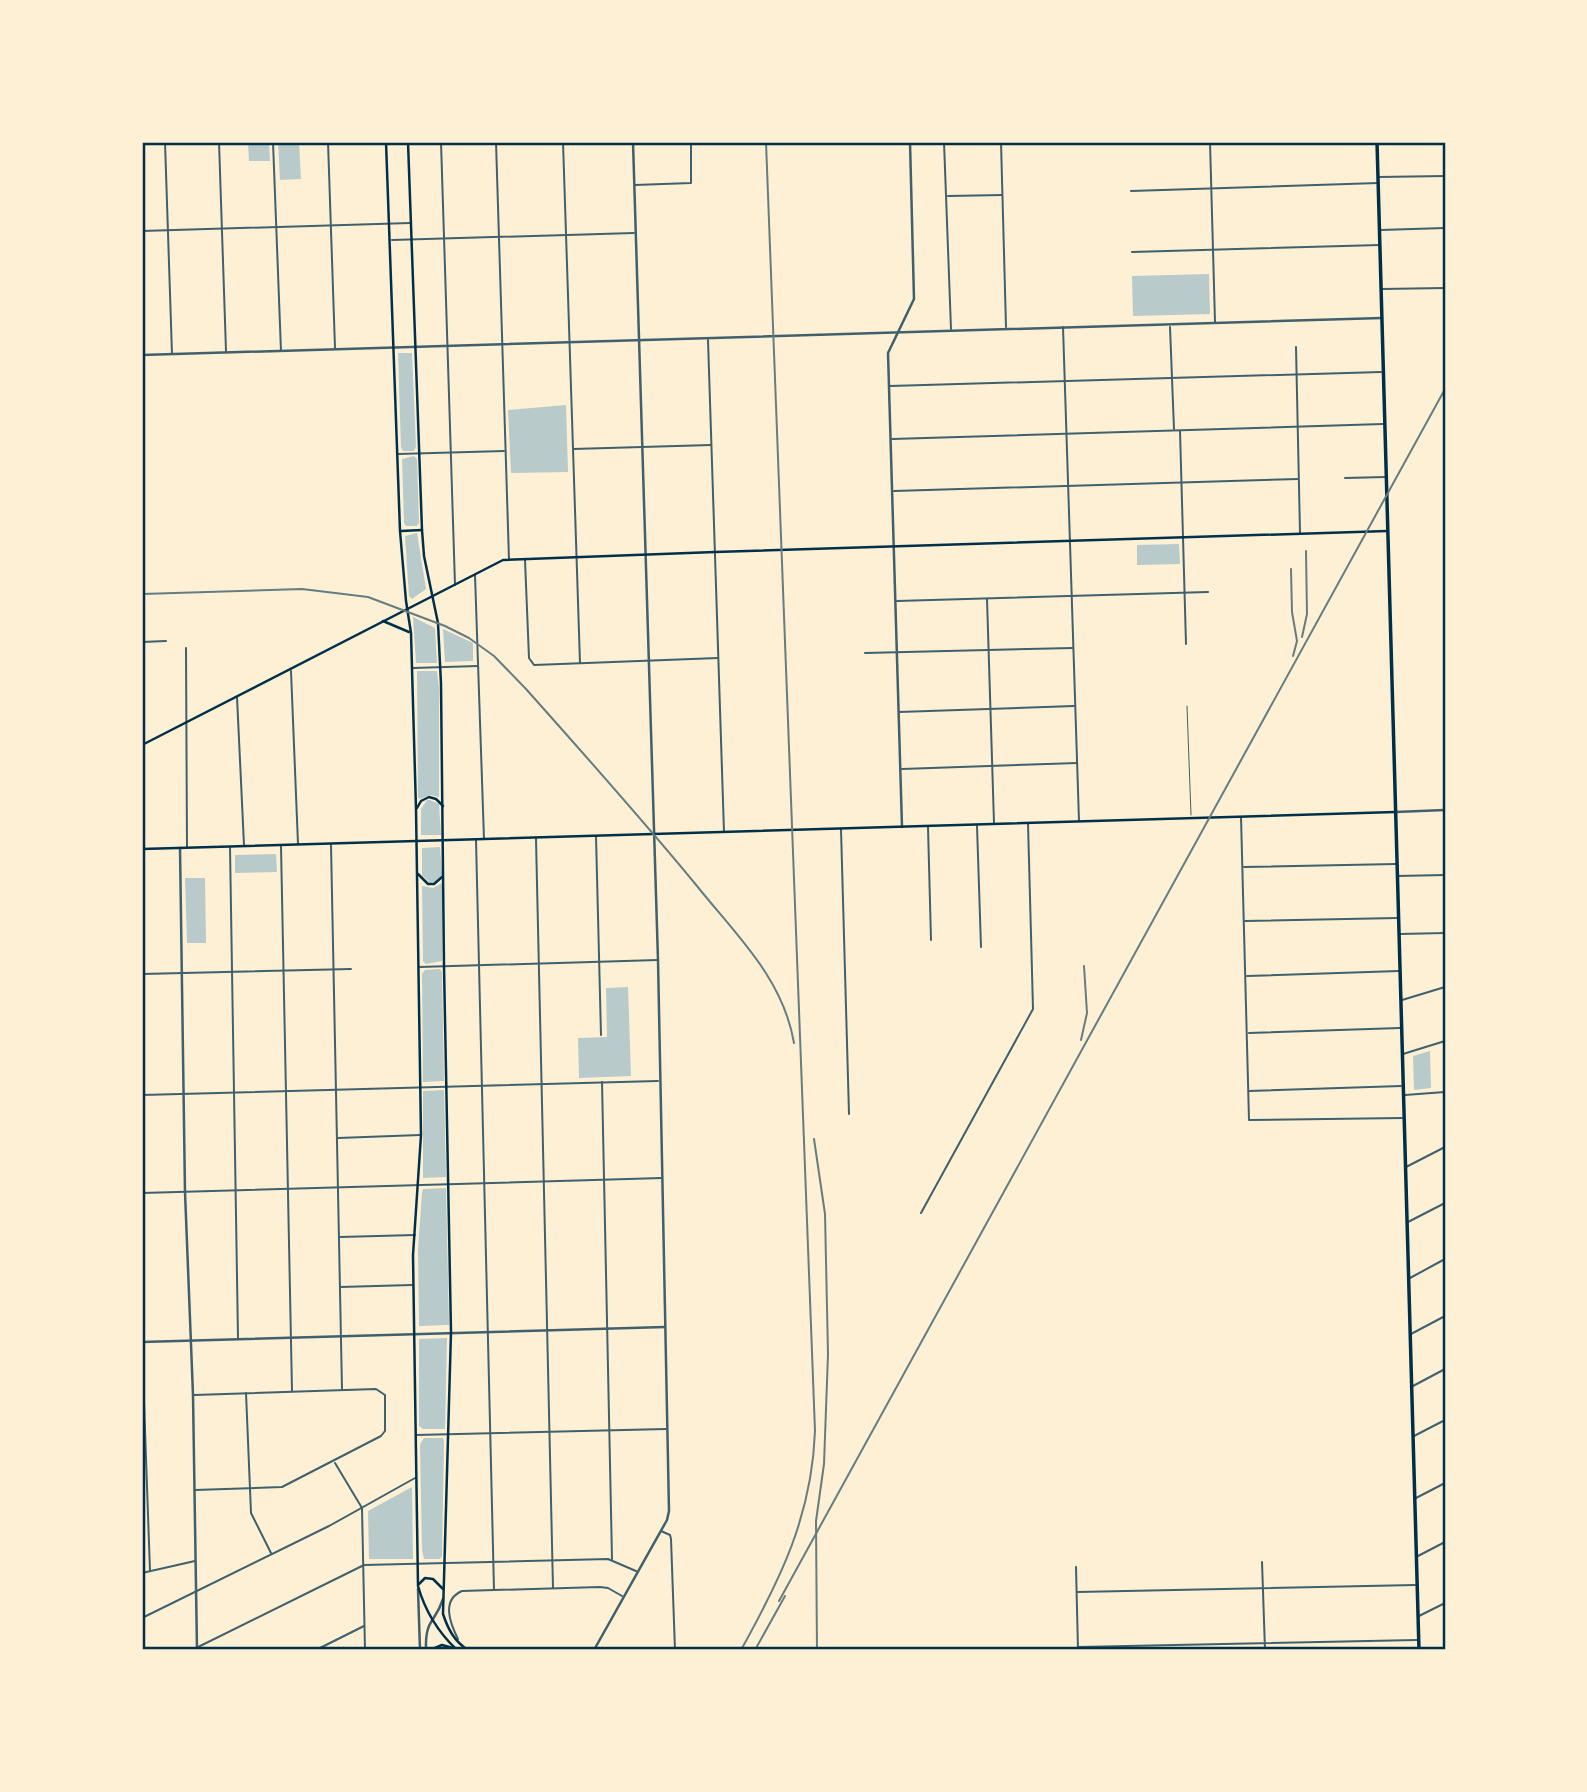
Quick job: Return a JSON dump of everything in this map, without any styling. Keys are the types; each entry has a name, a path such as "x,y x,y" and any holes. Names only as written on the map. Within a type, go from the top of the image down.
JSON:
{"main road":[{"path":"386,142 400,531 411,633 416,809 421,1135 413,1285 418,1586 431,1618 456,1650"},
{"path":"408,142 422,530 438,623 440,667 451,1332 443,1614 449,1630 468,1650"},
{"path":"1377,142 1419,1650"},
{"path":"400,531 422,530"},
{"path":"142,745 475,574 509,560 1388,531"},
{"path":"383,621 411,633"},
{"path":"416,809 421,801 429,796 443,806"},
{"path":"142,849 1395,812"},
{"path":"417,871 421,880 428,884 439,881 443,874"},
{"path":"418,1586 422,1580 428,1578 438,1581 443,1589"},
{"path":"428,1650 442,1645 456,1650"}],"street":[{"path":"164,142 172,354"},
{"path":"219,142 226,352"},
{"path":"273,142 281,351"},
{"path":"328,142 335,349"},
{"path":"441,142 455,585"},
{"path":"496,142 509,560"},
{"path":"563,142 580,663"},
{"path":"594,1650 670,1511 654,834 633,142"},
{"path":"634,185 691,183 691,142"},
{"path":"902,827 888,353 915,293 910,142"},
{"path":"944,142 951,330"},
{"path":"1001,142 1006,328"},
{"path":"1210,142 1215,322"},
{"path":"1378,177 1445,176"},
{"path":"1130,191 1378,183"},
{"path":"947,196 1002,195"},
{"path":"142,230 411,223"},
{"path":"1379,230 1445,228"},
{"path":"390,240 635,233"},
{"path":"1132,252 1380,245"},
{"path":"1381,289 1445,288"},
{"path":"142,355 1382,318"},
{"path":"1170,323 1174,430"},
{"path":"1063,326 1079,821"},
{"path":"708,337 724,833"},
{"path":"1296,347 1300,534"},
{"path":"889,386 1383,372"},
{"path":"891,439 1385,424"},
{"path":"1180,430 1186,644"},
{"path":"573,449 712,445"},
{"path":"397,454 505,451"},
{"path":"1345,478 1386,477"},
{"path":"892,491 1298,479"},
{"path":"525,559 527,643 529,661 534,665 719,658"},
{"path":"475,574 484,840"},
{"path":"895,601 1208,592"},
{"path":"987,599 994,824"},
{"path":"142,642 166,641"},
{"path":"186,648 187,848"},
{"path":"865,653 1073,648"},
{"path":"412,668 478,666"},
{"path":"291,669 298,845"},
{"path":"237,696 244,846"},
{"path":"899,712 1075,706"},
{"path":"901,769 1077,763"},
{"path":"1395,812 1445,810"},
{"path":"1241,816 1248,1118 1252,1121 1404,1118"},
{"path":"921,1213 1033,1009 1028,823"},
{"path":"977,825 981,947"},
{"path":"928,826 931,940"},
{"path":"841,829 849,1114"},
{"path":"596,836 601,1035"},
{"path":"536,838 553,1588"},
{"path":"476,840 494,1590"},
{"path":"331,844 342,1390"},
{"path":"281,845 292,1391"},
{"path":"230,846 238,1339"},
{"path":"180,848 185,1192 197,1561 196,1649 364,1565 612,1559 637,1572"},
{"path":"1243,867 1397,864"},
{"path":"1397,876 1445,875"},
{"path":"1244,921 1398,918"},
{"path":"1399,934 1445,933"},
{"path":"418,967 657,960"},
{"path":"142,974 351,969"},
{"path":"1246,976 1400,971"},
{"path":"1401,1000 1445,987"},
{"path":"1248,1033 1402,1028"},
{"path":"1402,1054 1445,1041"},
{"path":"142,1095 660,1081"},
{"path":"602,1082 612,1559"},
{"path":"1248,1091 1403,1086"},
{"path":"1404,1095 1445,1092"},
{"path":"337,1138 421,1135"},
{"path":"1406,1168 1445,1147"},
{"path":"142,1193 662,1178"},
{"path":"1407,1223 1445,1203"},
{"path":"339,1237 416,1235"},
{"path":"1409,1278 1445,1259"},
{"path":"340,1287 413,1285"},
{"path":"1410,1334 1445,1316"},
{"path":"149,1571 142,1343 665,1327"},
{"path":"1412,1387 1445,1369"},
{"path":"193,1395 376,1389 385,1395 385,1431 381,1436 334,1461 282,1487 195,1490"},
{"path":"246,1393 251,1513 272,1554"},
{"path":"1413,1436 1445,1420"},
{"path":"415,1435 667,1429"},
{"path":"334,1461 362,1508 365,1650"},
{"path":"142,1618 272,1554 416,1478"},
{"path":"1415,1499 1445,1483"},
{"path":"661,1531 670,1535 671,1539 675,1650"},
{"path":"1417,1557 1445,1542"},
{"path":"142,1573 197,1561"},
{"path":"1262,1562 1265,1650"},
{"path":"1076,1567 1078,1649 1419,1640"},
{"path":"1077,1592 1417,1585"},
{"path":"418,1586 419,1650"},
{"path":"462,1646 450,1619 449,1609 451,1600 462,1591 604,1587 623,1597"},
{"path":"428,1650 426,1633 431,1618 440,1608 443,1599"},
{"path":"1418,1617 1445,1603"},
{"path":"316,1650 365,1625"}],"lane":[{"path":"1187,706 1191,818"}],"shaded area":[{"path":"248,142 269,142 270,161 249,161"},
{"path":"278,142 299,142 301,179 280,180"},
{"path":"1209,274 1210,314 1133,316 1132,276"},
{"path":"398,353 412,353 414,451 403,451 401,448"},
{"path":"566,405 568,472 511,473 508,410"},
{"path":"414,456 417,459 419,523 417,526 406,526 402,459"},
{"path":"417,533 426,589 412,599 409,596 405,536"},
{"path":"1179,544 1180,564 1137,565 1137,545"},
{"path":"413,617 435,628 437,663 416,663"},
{"path":"443,629 473,643 473,661 445,662"},
{"path":"417,671 437,671 439,689 439,797 430,795 420,799 418,797"},
{"path":"427,800 439,804 441,835 421,835 421,809"},
{"path":"440,847 442,875 430,883 422,875 422,848"},
{"path":"276,854 277,872 235,873 235,855"},
{"path":"185,878 205,878 206,943 187,943"},
{"path":"442,883 442,961 426,964 423,961 422,886 433,888"},
{"path":"440,969 444,1081 423,1082 422,974 425,970"},
{"path":"628,987 631,1076 579,1078 578,1038 607,1037 606,988"},
{"path":"1430,1051 1431,1088 1414,1090 1413,1056"},
{"path":"444,1090 446,1177 423,1178 423,1091"},
{"path":"446,1188 449,1325 419,1326 418,1249 422,1193 423,1189"},
{"path":"447,1338 445,1429 423,1429 419,1426 419,1339"},
{"path":"424,1438 443,1438 444,1441 440,1559 424,1559 422,1550 420,1444"},
{"path":"412,1487 413,1559 369,1559 368,1511"}],"railway":[{"path":"741,1650 792,1545 808,1491 815,1431 766,142"},
{"path":"779,1601 1445,389"},
{"path":"1302,637 1307,614 1306,551"},
{"path":"1291,569 1292,612 1297,641 1293,656"},
{"path":"142,594 302,589 368,597 469,638 494,656 526,689 634,811 742,940 780,998 794,1043"},
{"path":"1081,1040 1087,1013 1084,966"},
{"path":"814,1139 825,1214 828,1354 824,1464 816,1521 817,1650"},
{"path":"755,1650 785,1596"}]}
